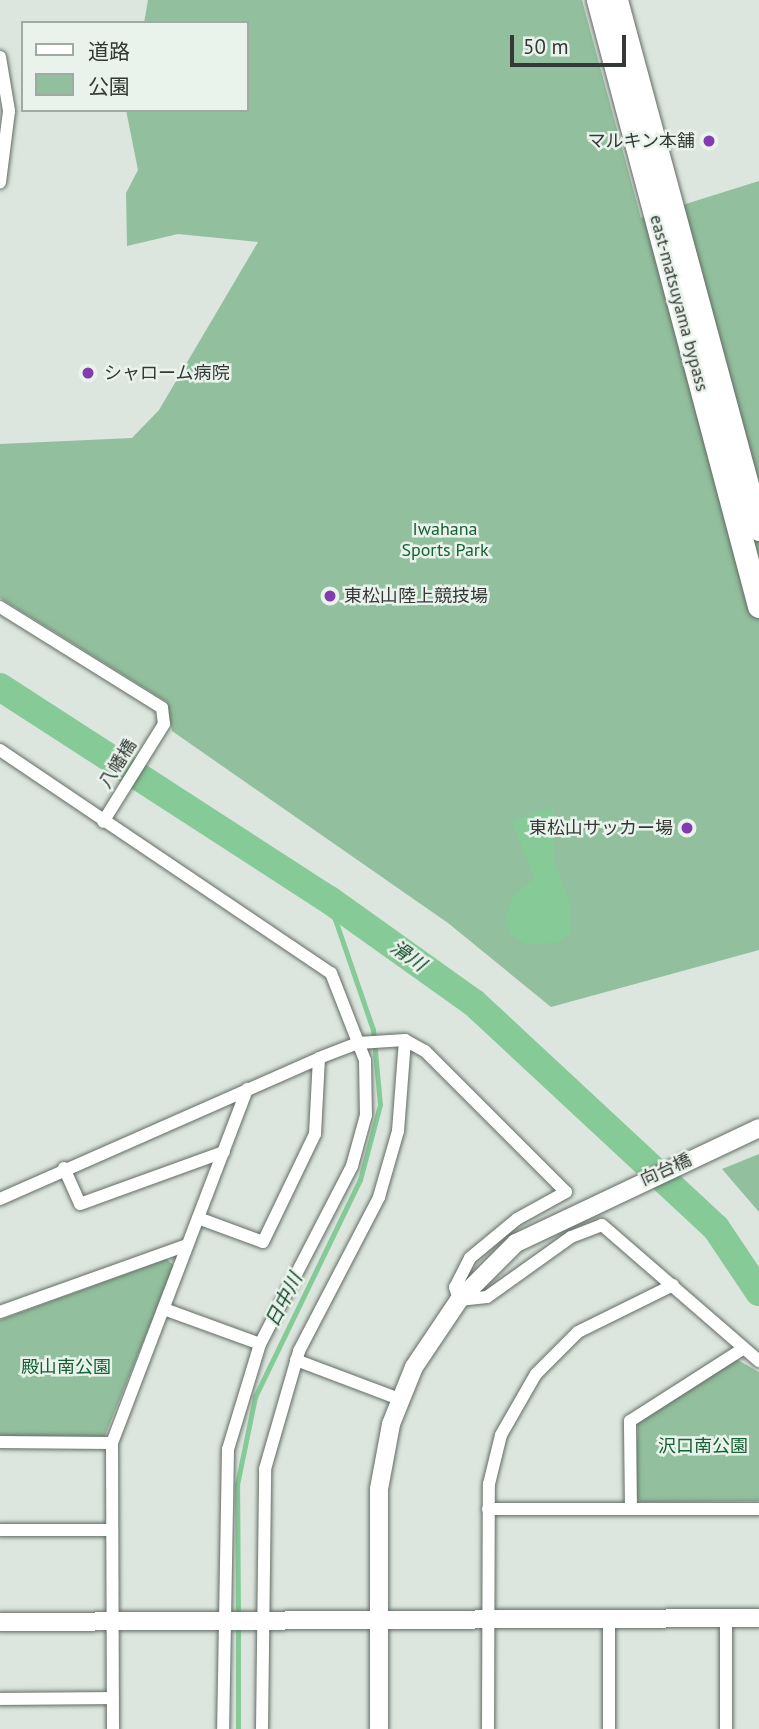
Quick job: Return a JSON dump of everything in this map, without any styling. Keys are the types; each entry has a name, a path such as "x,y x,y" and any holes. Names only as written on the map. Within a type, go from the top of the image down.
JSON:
{"highway":[{"name":"east-matsuyama bypass","path":"598,0 759,606"},
{"name":"east-matsuyama bypass","path":"616,0 759,529"}],"street":[{"path":"0,57 9,111 0,182"},
{"name":"八幡橋","path":"0,607 157,703 164,715 155,738 103,822"},
{"path":"0,750 103,822 331,973 365,1060 366,1115 352,1166 260,1344 228,1449 222,1620 223,1729"},
{"path":"262,1729 264,1469 296,1360 379,1197 398,1131 399,1041"},
{"path":"0,1199 64,1168 319,1058 358,1043 399,1041 425,1051 566,1192 517,1219 470,1258 455,1287 459,1300 487,1297 571,1237 603,1225 759,1362"},
{"path":"198,1218 263,1242 315,1134 319,1058"},
{"path":"113,1729 110,1530 112,1443 247,1089"},
{"name":"向台橋","path":"379,1729 379,1489 399,1399 459,1300 516,1243 618,1191 759,1128"},
{"path":"64,1168 80,1204 224,1152"},
{"path":"0,1312 187,1245"},
{"path":"488,1729 488,1509 494,1454 536,1374 603,1315 673,1284"},
{"path":"164,1309 260,1344"},
{"path":"631,1509 630,1421 744,1348"},
{"path":"296,1360 399,1399"},
{"path":"0,1442 112,1443"},
{"path":"488,1509 759,1509"},
{"path":"0,1530 110,1530"},
{"path":"726,1618 726,1729"},
{"path":"0,1622 759,1618"},
{"path":"608,1619 609,1729"},
{"path":"0,1699 113,1698"}],"green space":[{"name":"Iwahana Sports Park","path":"148,0 582,0 641,218 759,181 759,950 551,1007 448,923 172,731 167,702 0,598 0,444 132,438 159,410 258,242 178,234 127,246 126,193 138,170 126,112 248,112 248,21 144,21"},
{"path":"759,1154 759,1212 722,1169"},
{"name":"殿山南公園","path":"167,1259 174,1266 104,1438 0,1438 0,1320"},
{"name":"沢口南公園","path":"736,1359 759,1372 759,1501 641,1502 635,1496 638,1421"}],"shaded area":[{"path":"554,807 553,858 569,899 571,933 557,943 525,944 510,933 506,917 512,898 534,878 512,821"}],"waterway":[{"name":"滑川","path":"0,687 328,899 474,1003 716,1228 759,1292"},
{"name":"日中川","path":"238,1616 237,1485 255,1397 360,1180 380,1105 373,1030 328,899"},
{"name":"日中川","path":"238,1625 238,1729"}],"place":[{"name":"マルキン本舗","path":"709,141"},
{"name":"シャローム病院","path":"88,373"},
{"name":"東松山陸上競技場","path":"330,596"},
{"name":"東松山サッカー場","path":"687,828"}]}
